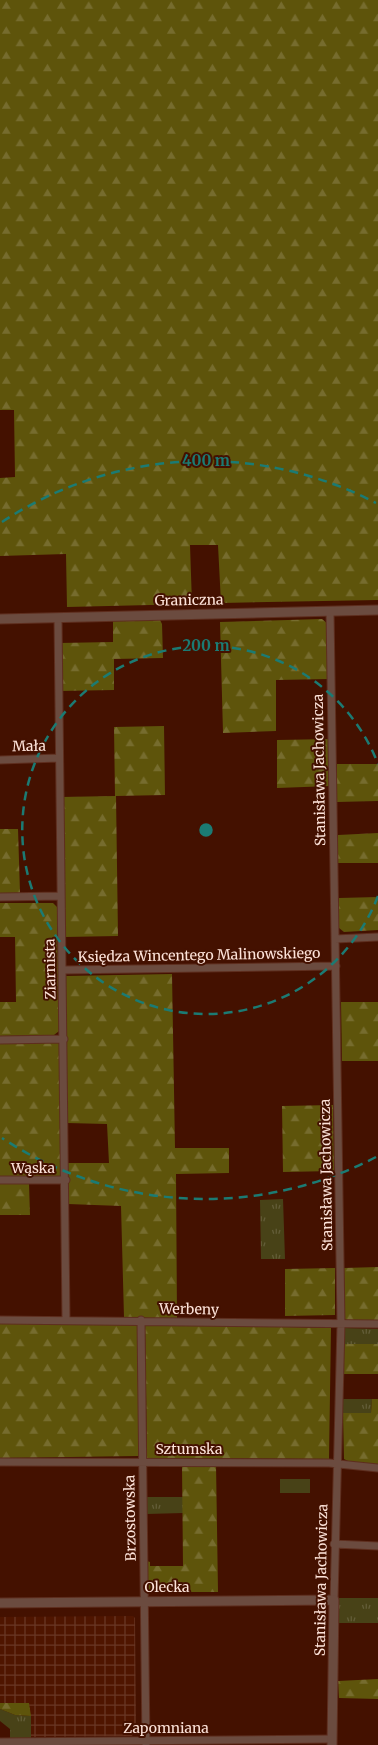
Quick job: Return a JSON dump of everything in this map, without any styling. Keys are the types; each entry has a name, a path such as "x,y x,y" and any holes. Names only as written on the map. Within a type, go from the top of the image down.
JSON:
{"street":[{"name":"Stanisława Jachowicza","path":"330,610 341,1324 334,1544 332,1742"},
{"name":"Graniczna","path":"0,619 378,610"},
{"name":"Ziarnista","path":"58,618 66,1180 66,1320"},
{"name":"Mała","path":"0,760 59,758"},
{"path":"0,897 61,896"},
{"name":"Księdza Wincentego Malinowskiego","path":"335,939 378,937"},
{"name":"Księdza Wincentego Malinowskiego","path":"62,970 336,966"},
{"path":"0,1040 64,1039"},
{"name":"Wąska","path":"0,1180 66,1180"},
{"name":"Werbeny","path":"0,1320 378,1324"},
{"name":"Brzostowska","path":"141,1320 144,1444 142,1461 145,1743"},
{"name":"Sztumska","path":"0,1462 142,1461 336,1464 378,1468"},
{"path":"334,1544 378,1546"},
{"name":"Olecka","path":"0,1603 334,1600"},
{"name":"Zapomniana","path":"0,1742 332,1742"}],"shaded area":[{"path":"133,1616 135,1618 136,1728 132,1736 31,1737 29,1703 0,1703 0,1617"}],"green space":[{"path":"0,0 378,0 378,600 221,603 218,545 190,545 192,604 67,607 66,554 0,556 0,478 15,477 14,410 0,410"},
{"path":"322,619 329,625 329,679 276,680 276,731 223,733 220,622"},
{"path":"160,620 162,624 163,658 114,659 114,690 60,691 59,643 113,642 113,621"},
{"path":"164,726 165,795 116,796 118,936 64,937 61,797 115,796 114,727"},
{"path":"330,739 331,786 277,788 277,740"},
{"path":"337,764 378,764 378,801 337,802"},
{"path":"0,829 18,829 20,893 0,893"},
{"path":"378,833 378,863 338,863 338,835"},
{"path":"378,897 378,930 344,932 339,928 339,898"},
{"path":"0,903 53,903 57,907 59,1031 54,1035 0,1036 0,1002 16,1002 15,937 0,937"},
{"path":"172,974 175,1148 229,1148 229,1173 176,1174 177,1319 124,1317 121,1206 68,1204 68,1163 109,1163 107,1124 67,1123 65,976"},
{"path":"341,1002 378,1002 378,1061 342,1061"},
{"path":"0,1043 62,1043 63,1177 0,1177"},
{"path":"333,1105 334,1171 283,1172 282,1106"},
{"path":"0,1183 29,1183 30,1215 0,1215"},
{"path":"283,1199 285,1259 261,1259 260,1200"},
{"path":"378,1267 378,1322 345,1322 344,1268"},
{"path":"335,1268 335,1315 285,1316 285,1269"},
{"path":"137,1323 139,1456 0,1458 0,1324"},
{"path":"145,1324 331,1328 329,1459 147,1458"},
{"path":"344,1328 378,1329 378,1344 343,1344"},
{"path":"343,1344 378,1344 378,1374 342,1374"},
{"path":"342,1399 372,1399 371,1413 343,1413"},
{"path":"372,1399 378,1399 378,1465 352,1463 344,1459 343,1413 371,1413"},
{"path":"216,1464 218,1592 147,1592 147,1561 150,1562 150,1566 183,1566 182,1465"},
{"path":"280,1479 310,1479 310,1493 280,1493"},
{"path":"145,1497 183,1497 183,1513 146,1514"},
{"path":"339,1598 378,1598 378,1623 339,1623"},
{"path":"378,1679 378,1699 339,1698 338,1681"},
{"path":"0,1703 29,1703 31,1716 15,1715 0,1709"},
{"path":"0,1709 15,1715 31,1716 31,1738 10,1739 10,1729 0,1721"}]}
